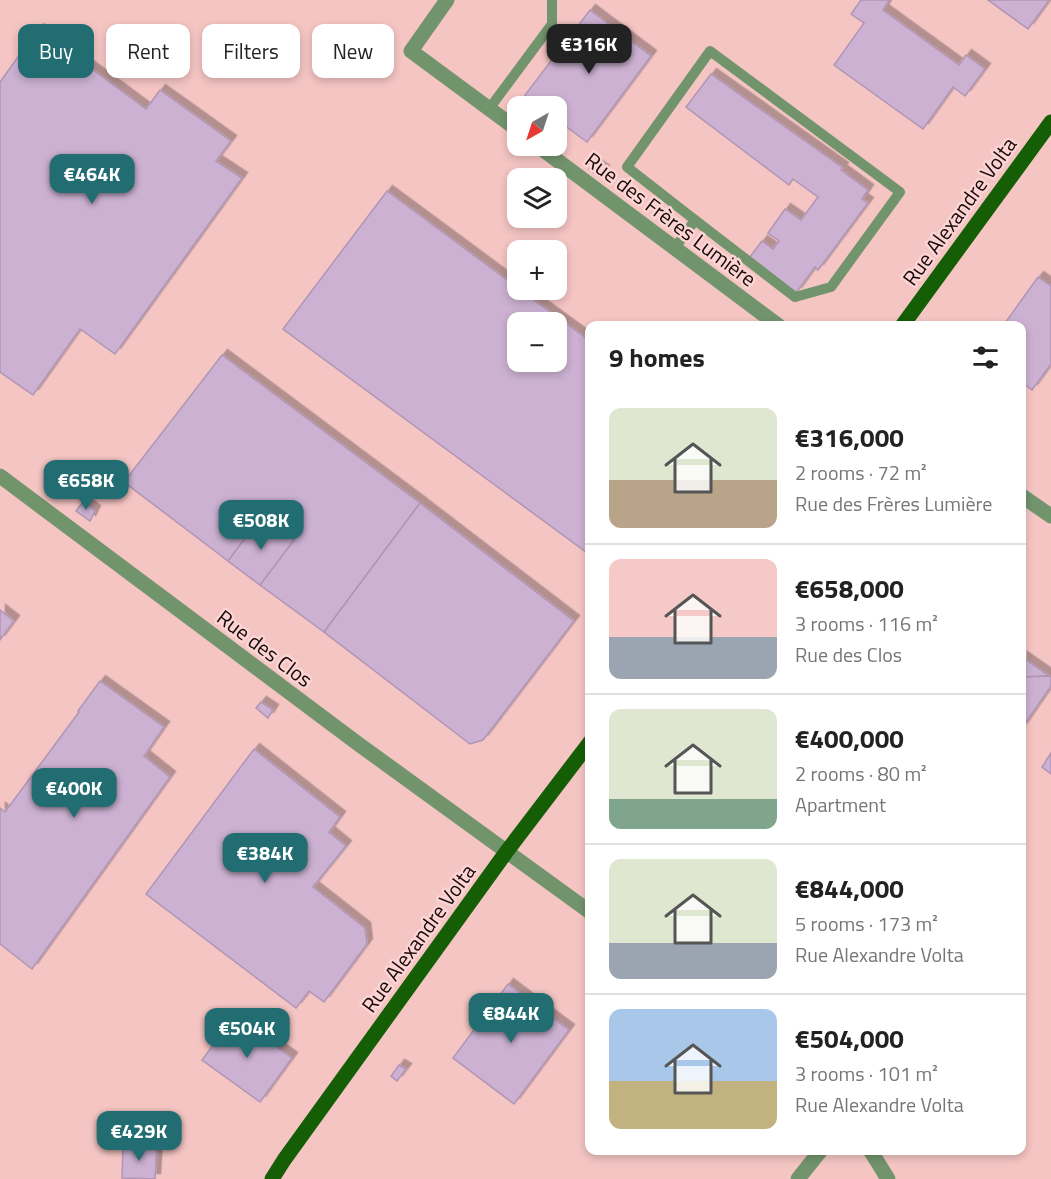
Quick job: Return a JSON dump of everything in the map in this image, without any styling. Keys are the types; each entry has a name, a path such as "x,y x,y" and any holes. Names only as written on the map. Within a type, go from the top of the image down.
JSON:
{"main road":[{"name":"Rue Alexandre Volta","path":"906,321 1051,122"},
{"name":"Rue Alexandre Volta","path":"272,1179 507,851 585,749"},
{"name":"Rue Alexandre Volta","path":"263,1179 284,1160"}],"street":[{"path":"447,0 411,51 507,122"},
{"name":"Rue des Frères Lumière","path":"551,156 772,321"},
{"name":"Rue des Clos","path":"0,476 348,736 585,908"},
{"path":"1026,499 1051,516"},
{"path":"798,1179 817,1155"},
{"path":"873,1155 888,1179"}],"lane":[{"path":"489,109 552,24 552,0"},
{"path":"710,51 900,192 831,287 795,297 694,220 627,167 710,51"},
{"path":"675,248 694,220"}],"building":[{"path":"861,0 889,0 883,10 959,65 966,55 985,69 965,96 953,87 923,129 834,65 864,23 851,14"},
{"path":"988,0 1049,0 1028,29"},
{"path":"590,10 651,56 587,142 567,127 567,96 525,95"},
{"path":"18,57 18,78 94,78 94,70 146,109 160,90 231,141 216,161 242,178 115,354 80,329 33,395 0,372 0,82"},
{"path":"711,74 843,168 841,170 868,190 862,199 868,203 818,270 815,267 796,293 749,258 762,241 773,249 779,241 768,233 785,209 801,220 818,197 793,179 789,185 686,107"},
{"path":"593,163 604,171 599,177 589,169"},
{"path":"387,191 507,280 507,300 534,300 550,312 507,312 507,372 567,372 567,324 585,337 585,551 283,329"},
{"path":"1038,277 1051,286 1051,364 1032,390 1026,385 1026,321 1007,321"},
{"path":"222,355 420,503 324,632 260,585 294,540 261,517 228,561 124,482"},
{"path":"83,502 95,511 90,521 76,511"},
{"path":"420,503 574,621 483,740 470,744 324,632"},
{"path":"261,517 294,540 260,585 228,561"},
{"path":"0,610 14,621 0,640"},
{"path":"1026,660 1049,676 1026,677"},
{"path":"1049,676 1051,686 1026,722 1026,677"},
{"path":"100,681 164,727 144,756 170,777 32,969 0,944 0,808 5,812"},
{"path":"261,702 273,710 268,718 256,708"},
{"path":"254,749 340,817 329,832 346,846 313,887 365,928 367,944 324,1002 309,991 296,1008 146,894"},
{"path":"1051,753 1051,774 1042,767"},
{"path":"508,984 569,1030 514,1104 453,1058"},
{"path":"235,1016 292,1058 260,1102 202,1060"},
{"path":"399,1065 406,1069 397,1081 391,1076"},
{"path":"123,1145 157,1147 155,1179 122,1178"}]}
